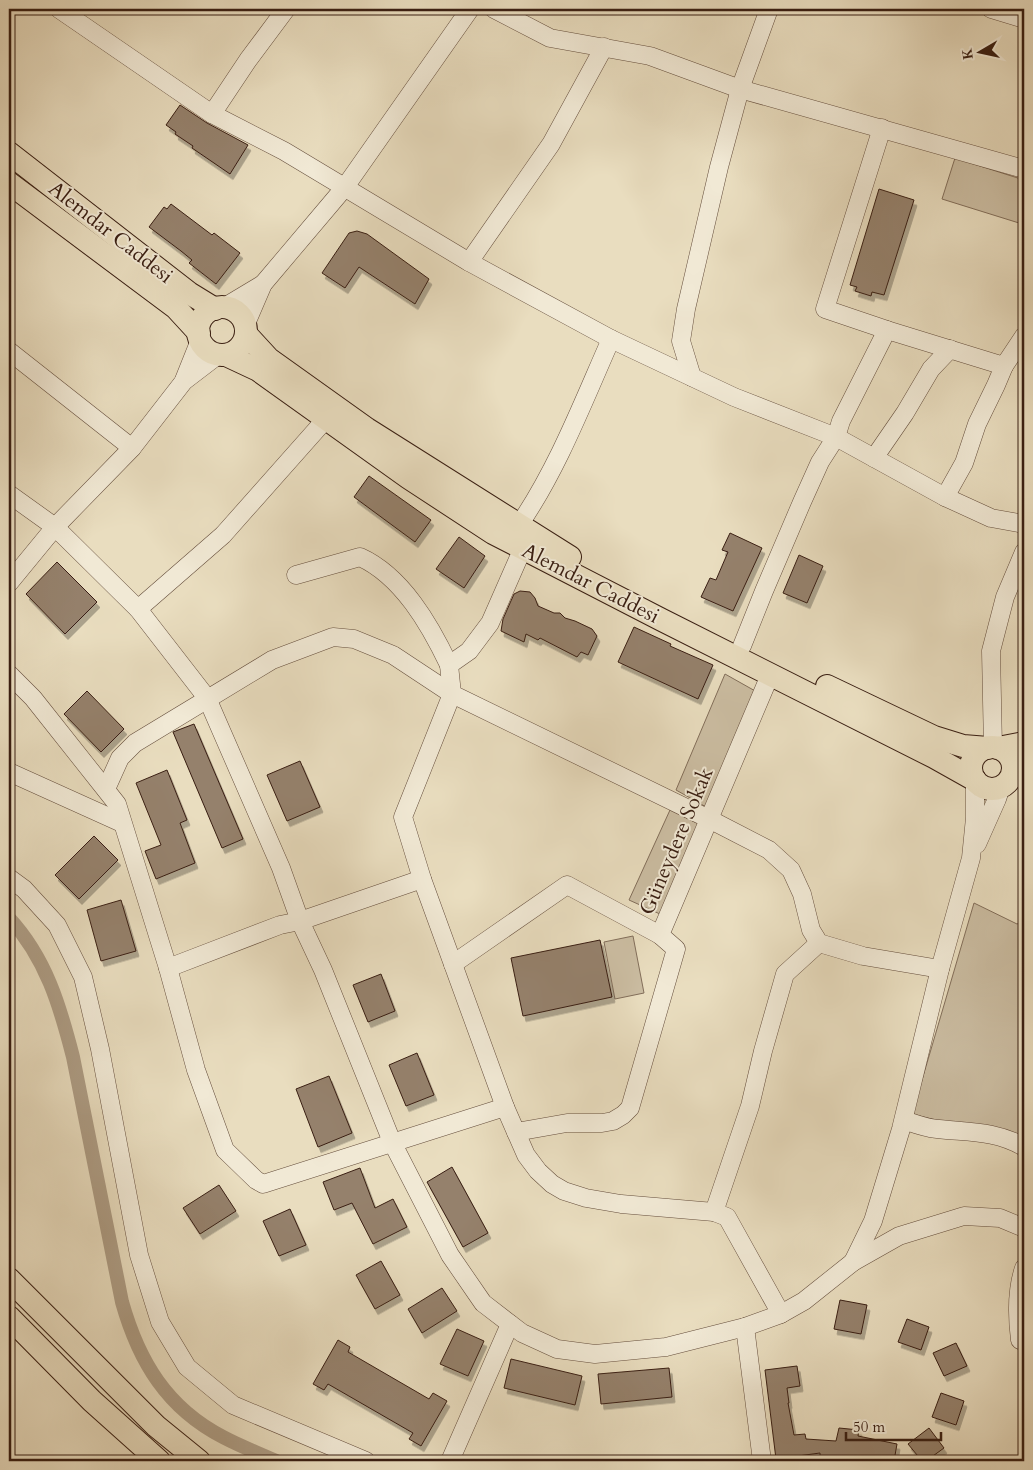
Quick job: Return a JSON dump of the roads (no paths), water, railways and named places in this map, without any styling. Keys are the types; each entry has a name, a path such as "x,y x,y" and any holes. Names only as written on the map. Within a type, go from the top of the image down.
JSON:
{"main road":[{"name":"Alemdar Caddesi","path":"9,153 190,293 219,308"},
{"name":"Alemdar Caddesi","path":"9,183 176,308 199,336"},
{"path":"219,308 231,309 237,313 243,319 246,330 244,342 239,348 233,353 222,355 210,352 204,347 199,336 203,318 208,312 219,308"},
{"name":"Alemdar Caddesi","path":"246,330 269,359 367,429 571,558 666,609 934,738 963,746 993,748 1024,743"},
{"name":"Alemdar Caddesi","path":"222,355 258,370 325,420 409,478 493,532 976,780"},
{"path":"1001,787 1007,783 1013,770 1009,756 993,748 981,751 976,755 972,768 980,785 990,789 1024,786"},
{"path":"9,1279 156,1426 199,1461"},
{"path":"9,1317 92,1401 159,1461"}],"street":[{"path":"59,9 83,15 212,114 284,151 469,262 611,339 734,397 836,437 945,497 991,518 1024,524"},
{"path":"212,114 248,60 286,9"},
{"path":"246,330 263,284 345,187 470,9"},
{"path":"494,9 550,38 650,56 740,89 1024,168 1024,157"},
{"path":"692,377 681,341 686,309 719,167 740,89 769,9"},
{"path":"991,9 1024,19"},
{"path":"469,262 552,144 604,47"},
{"path":"882,128 825,309 1004,366"},
{"path":"219,308 263,284"},
{"path":"742,646 820,462 836,437 841,421 887,330"},
{"path":"184,381 199,336"},
{"path":"945,497 964,463 977,424 1004,366 1024,336"},
{"path":"519,526 536,500 554,464 611,339"},
{"path":"874,458 905,413 931,369 950,349"},
{"path":"9,352 132,448"},
{"path":"9,583 55,527 132,448 184,381 222,355"},
{"path":"138,609 223,535 325,420"},
{"path":"9,494 55,527 138,609 207,698 281,868 300,921 323,970 392,1142 450,1255 483,1303 522,1333 556,1349 595,1354 666,1347 745,1327 781,1314 804,1301 853,1262 899,1236 964,1216 1000,1218 1024,1228"},
{"path":"449,665 469,651 490,622 523,548"},
{"path":"993,748 991,651 1005,597 1024,552"},
{"path":"296,575 360,557 372,562 402,588 437,639 449,665 452,694 402,817 422,879 505,1107 526,1155 538,1171 552,1184 564,1191 586,1198 621,1204 714,1212 727,1217 781,1314"},
{"path":"106,789 120,758 135,743 207,698 272,660 333,637 354,639 393,655 452,694 769,850 791,870 802,894 811,930 819,944 863,956 940,969"},
{"path":"9,674 33,698 117,804 168,968 196,1070 225,1150 256,1180 264,1184 505,1107"},
{"name":"Güneydere Sokak","path":"516,1132 567,1122 613,1122 630,1108 676,949 660,935 770,675"},
{"path":"9,772 122,823"},
{"path":"971,858 976,780"},
{"path":"853,1262 873,1220 904,1120 940,969 971,858 995,806 1001,787"},
{"path":"9,878 24,889 57,925 84,977 100,1049 139,1255 160,1322 187,1368 233,1405 366,1461"},
{"path":"168,968 280,925 300,921 422,879"},
{"path":"453,964 567,885 660,935"},
{"path":"714,1212 750,1106 763,1050 785,974 819,944"},
{"path":"904,1120 928,1128 988,1133 1013,1140 1024,1147"},
{"path":"1020,1340 1017,1317 1021,1277 1024,1268"},
{"path":"450,1461 510,1324"},
{"path":"745,1327 762,1461"}],"waterway":[{"path":"9,918 33,949 50,983 63,1019 73,1057 122,1302 137,1344 158,1381 186,1412 223,1437 276,1461"}]}
